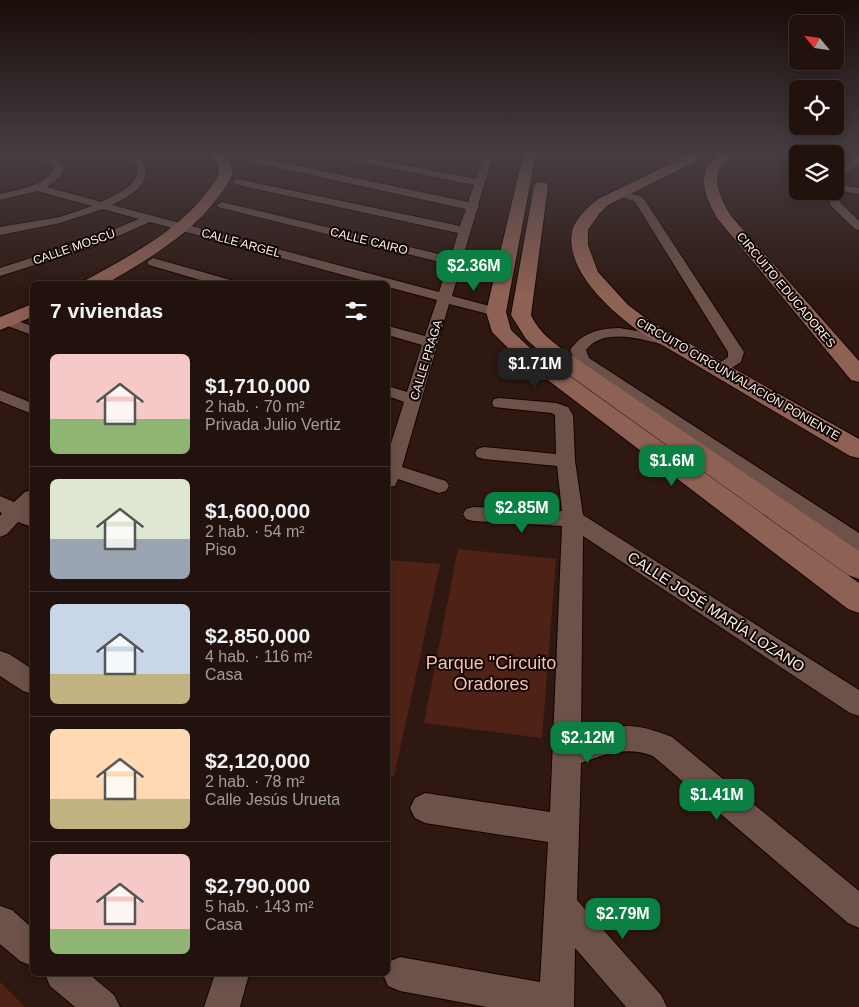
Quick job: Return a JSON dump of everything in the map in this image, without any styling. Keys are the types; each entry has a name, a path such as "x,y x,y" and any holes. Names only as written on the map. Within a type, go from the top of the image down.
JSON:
{"main road":[{"path":"119,281 153,262 189,229 209,199"},
{"path":"97,281 189,229 222,205 226,199"},
{"path":"520,199 496,312 502,332 522,352 859,600"},
{"path":"539,199 521,315 525,327 537,340 563,360 859,567"},
{"name":"CIRCUITO CIRCUNVALACIÓN PONIENTE","path":"610,199 598,207 580,230 580,246 584,262 590,274 621,309 668,341 859,450"},
{"name":"CIRCUITO EDUCADORES","path":"714,199 725,218 859,375"},
{"path":"15,327 30,312"}],"street":[{"name":"CALLE ARGEL","path":"75,199 379,281"},
{"path":"0,231 68,218 116,199"},
{"path":"317,199 466,231"},
{"path":"436,199 474,207"},
{"name":"CALLE PRAGA","path":"390,470 476,199"},
{"path":"638,199 736,352 735,359 720,369"},
{"path":"834,200 836,205 859,227"},
{"name":"CALLE CAIRO","path":"222,205 457,262"},
{"name":"CALLE MOSCÚ","path":"0,272 94,242 148,219"},
{"path":"153,262 219,281"},
{"name":"CALLE ARGEL","path":"390,284 496,312"},
{"path":"390,331 431,343"},
{"path":"668,341 608,333 591,337 584,341 578,350 582,360 593,368 859,544"},
{"path":"390,392 413,400"},
{"path":"0,395 30,408"},
{"path":"400,974 556,1005 567,754 573,519 566,461 564,415 562,410 556,408 500,404"},
{"path":"484,453 566,461"},
{"path":"390,473 439,486"},
{"path":"0,528 30,499"},
{"path":"473,514 573,519"},
{"name":"CALLE JOSÉ MARÍA LOZANO","path":"573,519 859,704"},
{"path":"0,662 30,682"},
{"path":"567,754 614,739 639,738 662,746 859,912"},
{"path":"426,808 564,829"},
{"path":"560,905 649,1007"},
{"path":"0,922 30,947"},
{"path":"64,976 102,1007"},
{"path":"222,1007 231,976"}],"green space":[{"name":"Parque \"Circuito Oradores","path":"458,549 556,559 542,738 424,723"},
{"path":"390,560 440,564 394,777 390,776"},
{"path":"0,982 25,1007 0,1007"}]}
